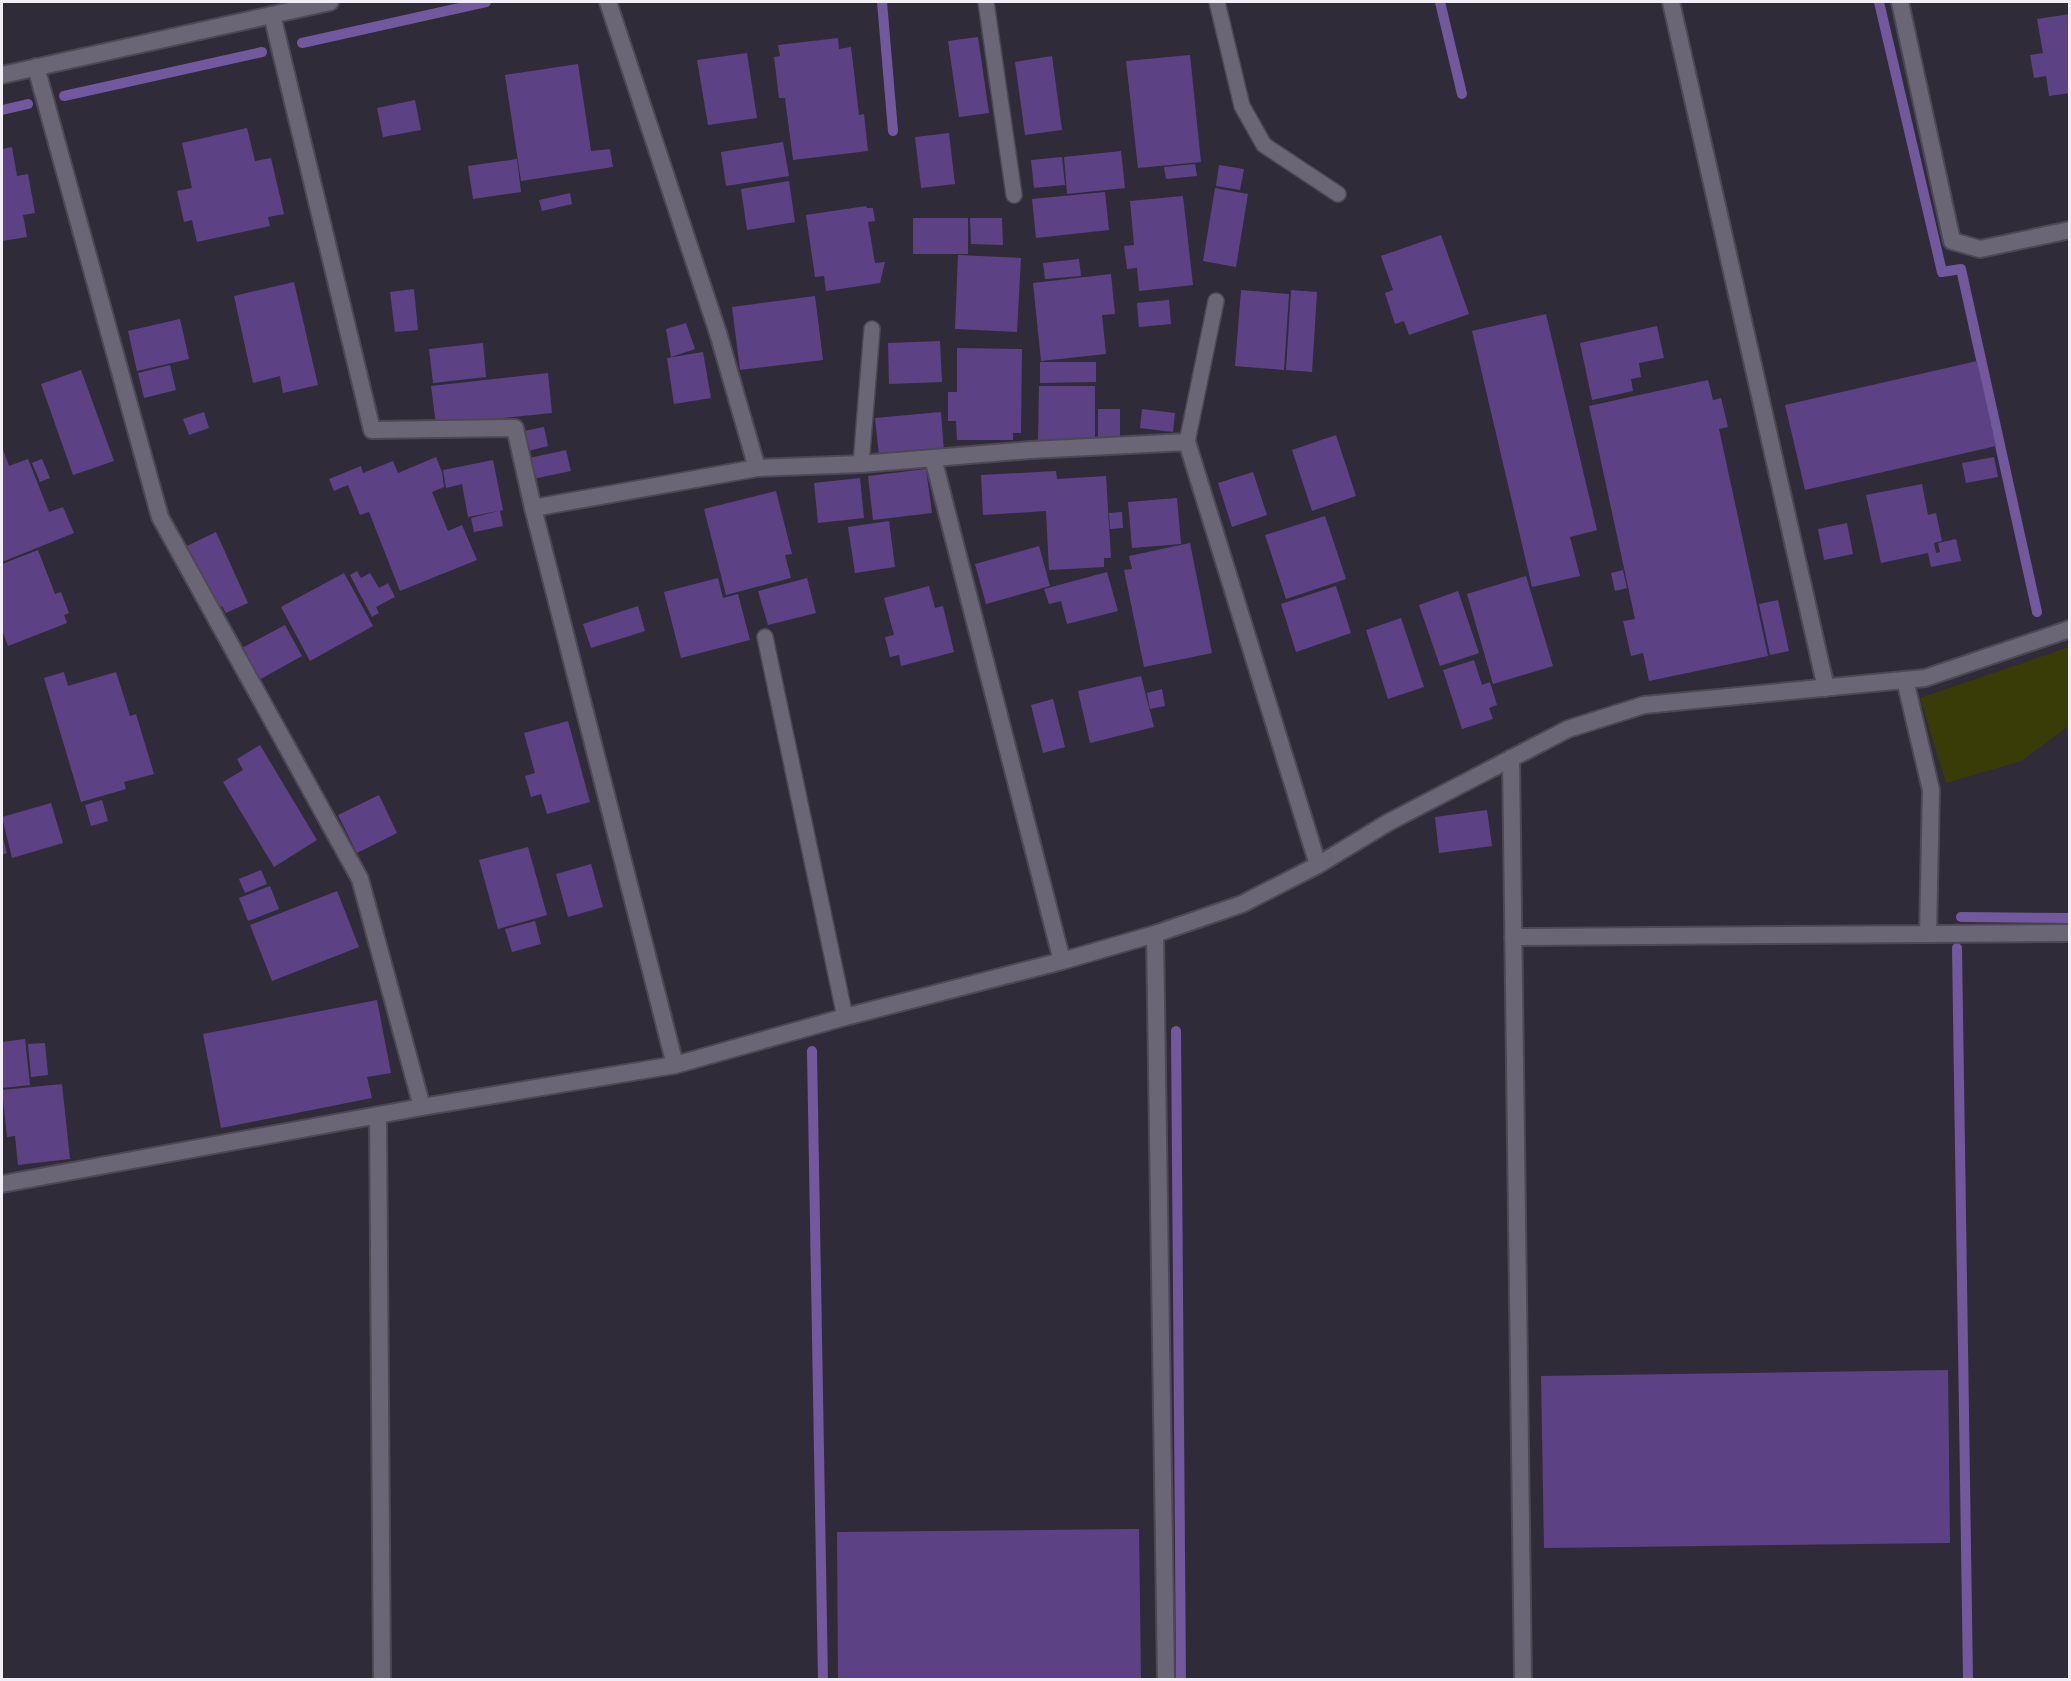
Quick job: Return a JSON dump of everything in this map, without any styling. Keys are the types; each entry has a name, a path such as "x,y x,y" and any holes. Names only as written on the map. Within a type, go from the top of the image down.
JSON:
{"street":[{"path":"2,75 330,2"},
{"path":"609,2 718,333 757,468"},
{"path":"1671,2 1826,688"},
{"path":"1900,2 1952,241 1980,249 2070,230"},
{"path":"272,15 372,430 515,428 533,508 675,1065"},
{"path":"36,67 160,517 360,879 422,1107"},
{"path":"533,508 757,468 861,464 1031,450 1187,442 1318,865"},
{"path":"933,458 1062,961"},
{"path":"2,1184 422,1107 675,1065 845,1017 1062,961 1155,934 1242,904 1318,865 1389,822 1568,729 1644,705 1925,678 2070,629"},
{"path":"1905,680 1931,790 1928,934"},
{"path":"1511,758 1523,1680"},
{"path":"1513,937 2070,933"},
{"path":"1155,934 1166,1680"},
{"path":"378,1115 382,1680"}],"lane":[{"path":"986,2 1014,195"},
{"path":"1217,2 1242,106 1264,145 1338,194"},
{"path":"1187,442 1216,300"},
{"path":"861,464 872,329"},
{"path":"765,637 845,1017"}],"shaded area":[{"path":"2069,647 2069,726 2021,761 1946,783 1920,698"}],"building":[{"path":"2070,14 2070,93 2049,96 2046,76 2034,78 2030,55 2043,53 2037,19"},
{"path":"978,37 989,113 959,117 948,41"},
{"path":"838,38 839,49 851,47 859,115 864,114 868,151 793,160 785,98 779,98 774,57 780,56 778,45"},
{"path":"747,53 757,118 708,125 697,60"},
{"path":"1190,55 1201,162 1138,168 1126,61"},
{"path":"1052,56 1062,130 1025,135 1015,62"},
{"path":"578,64 591,151 610,149 613,167 521,181 505,75"},
{"path":"415,100 421,130 383,137 377,108"},
{"path":"247,128 255,161 271,158 284,214 268,217 270,226 197,242 192,220 184,222 177,191 192,188 182,143"},
{"path":"949,133 955,184 921,188 915,137"},
{"path":"783,142 789,176 726,186 721,152"},
{"path":"12,147 17,176 28,174 35,213 23,215 27,237 2,241 2,149"},
{"path":"1121,151 1125,188 1067,194 1064,157"},
{"path":"1062,157 1065,185 1034,188 1031,160"},
{"path":"517,159 521,192 473,199 468,166"},
{"path":"1195,164 1197,176 1166,179 1164,167"},
{"path":"1219,165 1244,169 1240,190 1216,186"},
{"path":"789,181 795,222 747,230 741,189"},
{"path":"1215,188 1248,194 1236,267 1203,261"},
{"path":"1105,192 1109,230 1036,238 1032,199"},
{"path":"570,193 572,204 542,211 539,200"},
{"path":"1183,196 1193,285 1139,291 1137,268 1127,269 1124,246 1134,245 1130,201"},
{"path":"866,206 873,208 875,221 868,222 875,263 885,262 880,283 826,291 824,276 815,277 806,215"},
{"path":"913,218 968,218 968,254 913,254"},
{"path":"970,218 1002,218 1003,245 971,244"},
{"path":"1441,235 1469,314 1409,335 1404,321 1395,324 1385,293 1393,290 1381,256"},
{"path":"958,255 1021,258 1017,332 955,329"},
{"path":"1079,259 1081,276 1045,279 1043,263"},
{"path":"1111,274 1115,314 1102,315 1106,354 1041,361 1033,283"},
{"path":"294,282 318,385 283,393 280,376 253,383 234,296"},
{"path":"414,289 418,330 395,332 390,292"},
{"path":"1241,290 1289,294 1284,370 1235,366"},
{"path":"1291,290 1317,292 1312,372 1286,370"},
{"path":"815,296 823,360 740,370 732,307"},
{"path":"1169,300 1171,324 1139,327 1137,303"},
{"path":"1546,314 1597,530 1570,537 1580,576 1532,587 1472,331"},
{"path":"180,319 189,359 137,371 128,331"},
{"path":"686,323 695,349 671,357 666,329"},
{"path":"1657,326 1664,358 1639,363 1641,377 1631,379 1633,391 1592,400 1580,343"},
{"path":"940,341 942,382 889,384 888,343"},
{"path":"483,343 486,377 433,383 429,349"},
{"path":"957,348 1022,349 1021,433 1013,433 1013,440 957,440 956,421 948,421 948,392 957,392"},
{"path":"703,352 711,398 674,404 667,358"},
{"path":"1977,361 1996,446 1805,490 1785,405"},
{"path":"1040,362 1096,362 1096,382 1040,383"},
{"path":"170,365 176,390 144,398 138,373"},
{"path":"81,370 114,461 73,475 41,384"},
{"path":"548,373 552,413 436,425 431,386"},
{"path":"1708,380 1713,400 1721,398 1728,427 1719,429 1768,656 1649,681 1643,653 1631,656 1623,621 1635,619 1589,406"},
{"path":"1039,386 1095,386 1095,440 1038,440"},
{"path":"1098,409 1120,409 1120,440 1098,440"},
{"path":"1142,409 1175,413 1173,432 1140,428"},
{"path":"204,412 209,428 189,435 183,419"},
{"path":"941,412 944,452 879,457 875,418"},
{"path":"544,427 548,446 528,451 524,431"},
{"path":"1336,435 1356,496 1312,511 1292,450"},
{"path":"2,447 9,466 28,459 49,512 63,507 74,533 2,562"},
{"path":"566,450 571,471 533,479 529,458"},
{"path":"436,457 442,472 444,487 432,492 448,531 462,525 477,560 400,591 369,512 360,515 348,485 334,491 329,479 361,466 363,473 393,461 398,473"},
{"path":"1994,457 1998,477 1966,483 1962,463"},
{"path":"42,459 50,478 40,482 32,463"},
{"path":"493,460 503,510 500,511 503,526 474,532 471,518 498,511 468,517 462,484 446,488 443,470"},
{"path":"926,469 932,513 873,520 868,476"},
{"path":"1056,471 1057,479 1106,476 1111,558 1104,558 1104,567 1049,570 1046,511 983,515 981,475"},
{"path":"1253,472 1267,515 1232,527 1218,483"},
{"path":"860,478 864,518 818,523 814,483"},
{"path":"1922,484 1928,515 1936,513 1942,541 1934,543 1936,553 1940,552 1938,543 1956,539 1961,561 1931,567 1928,553 1881,563 1866,495"},
{"path":"776,491 792,554 785,555 791,578 726,595 704,509"},
{"path":"1177,498 1181,544 1132,548 1128,502"},
{"path":"1122,512 1123,528 1110,529 1109,513"},
{"path":"1325,516 1346,579 1286,599 1265,535"},
{"path":"889,521 895,567 855,573 848,527"},
{"path":"1847,523 1853,554 1824,560 1818,529"},
{"path":"216,532 248,603 226,613 222,606 215,609 187,546"},
{"path":"1190,543 1212,653 1144,667 1124,570 1132,569 1129,556"},
{"path":"1039,546 1050,586 986,604 975,564"},
{"path":"38,550 55,594 61,592 69,613 64,615 67,623 8,646 2,630 2,564"},
{"path":"1623,570 1627,588 1615,591 1611,573"},
{"path":"357,571 361,578 370,573 379,588 388,583 395,597 376,607 379,613 372,617 350,575"},
{"path":"1107,572 1118,611 1067,624 1061,601 1049,604 1044,589"},
{"path":"344,573 373,626 310,661 281,607"},
{"path":"1526,576 1553,666 1493,684 1467,594"},
{"path":"718,578 723,598 738,594 750,640 681,658 664,592"},
{"path":"807,578 816,613 768,625 758,591"},
{"path":"929,586 935,608 943,606 954,652 901,666 899,655 890,657 885,637 894,635 884,598"},
{"path":"1336,586 1351,633 1296,652 1281,604"},
{"path":"1458,591 1479,653 1440,666 1419,605"},
{"path":"1778,600 1789,651 1770,655 1759,604"},
{"path":"638,606 645,631 591,648 583,624"},
{"path":"1401,618 1424,687 1388,699 1366,630"},
{"path":"285,625 302,656 257,681 240,649"},
{"path":"1474,660 1482,685 1490,682 1497,705 1489,708 1493,719 1462,729 1443,670"},
{"path":"64,672 68,686 116,672 130,716 136,714 154,774 124,782 126,789 81,802 44,678"},
{"path":"1141,676 1154,727 1090,743 1078,691"},
{"path":"1162,689 1165,706 1150,709 1147,693"},
{"path":"1053,699 1065,747 1043,753 1031,705"},
{"path":"568,721 590,802 547,814 541,794 531,797 525,776 535,773 524,733"},
{"path":"260,745 317,840 274,867 223,782 243,770 237,759"},
{"path":"379,795 397,833 357,853 338,815"},
{"path":"102,800 108,821 91,826 85,805"},
{"path":"51,803 63,843 12,858 2,817"},
{"path":"1487,810 1492,846 1439,853 1435,817"},
{"path":"2,835 7,853 2,855"},
{"path":"528,847 547,915 498,929 479,860"},
{"path":"591,864 603,907 568,917 556,874"},
{"path":"261,870 267,884 245,893 239,879"},
{"path":"270,886 279,909 248,921 239,898"},
{"path":"337,891 359,947 272,981 250,925"},
{"path":"535,921 541,944 512,952 505,929"},
{"path":"377,1000 391,1073 367,1077 372,1098 221,1128 203,1034"},
{"path":"25,1039 30,1085 2,1088 2,1042"},
{"path":"45,1043 48,1075 31,1077 28,1044"},
{"path":"62,1084 70,1159 18,1165 15,1136 7,1137 2,1090"},
{"path":"1948,1370 1950,1543 1544,1548 1541,1376"},
{"path":"1139,1529 1141,1680 838,1680 837,1532"}],"waterway":[{"path":"302,43 486,2"},
{"path":"882,2 893,131"},
{"path":"1440,2 1462,94"},
{"path":"1879,2 1942,272 1961,269 2037,612"},
{"path":"64,96 262,52"},
{"path":"2,110 28,104"},
{"path":"1961,917 2070,918"},
{"path":"1957,948 1968,1680"},
{"path":"1176,1031 1181,1680"},
{"path":"812,1051 823,1680"}]}
